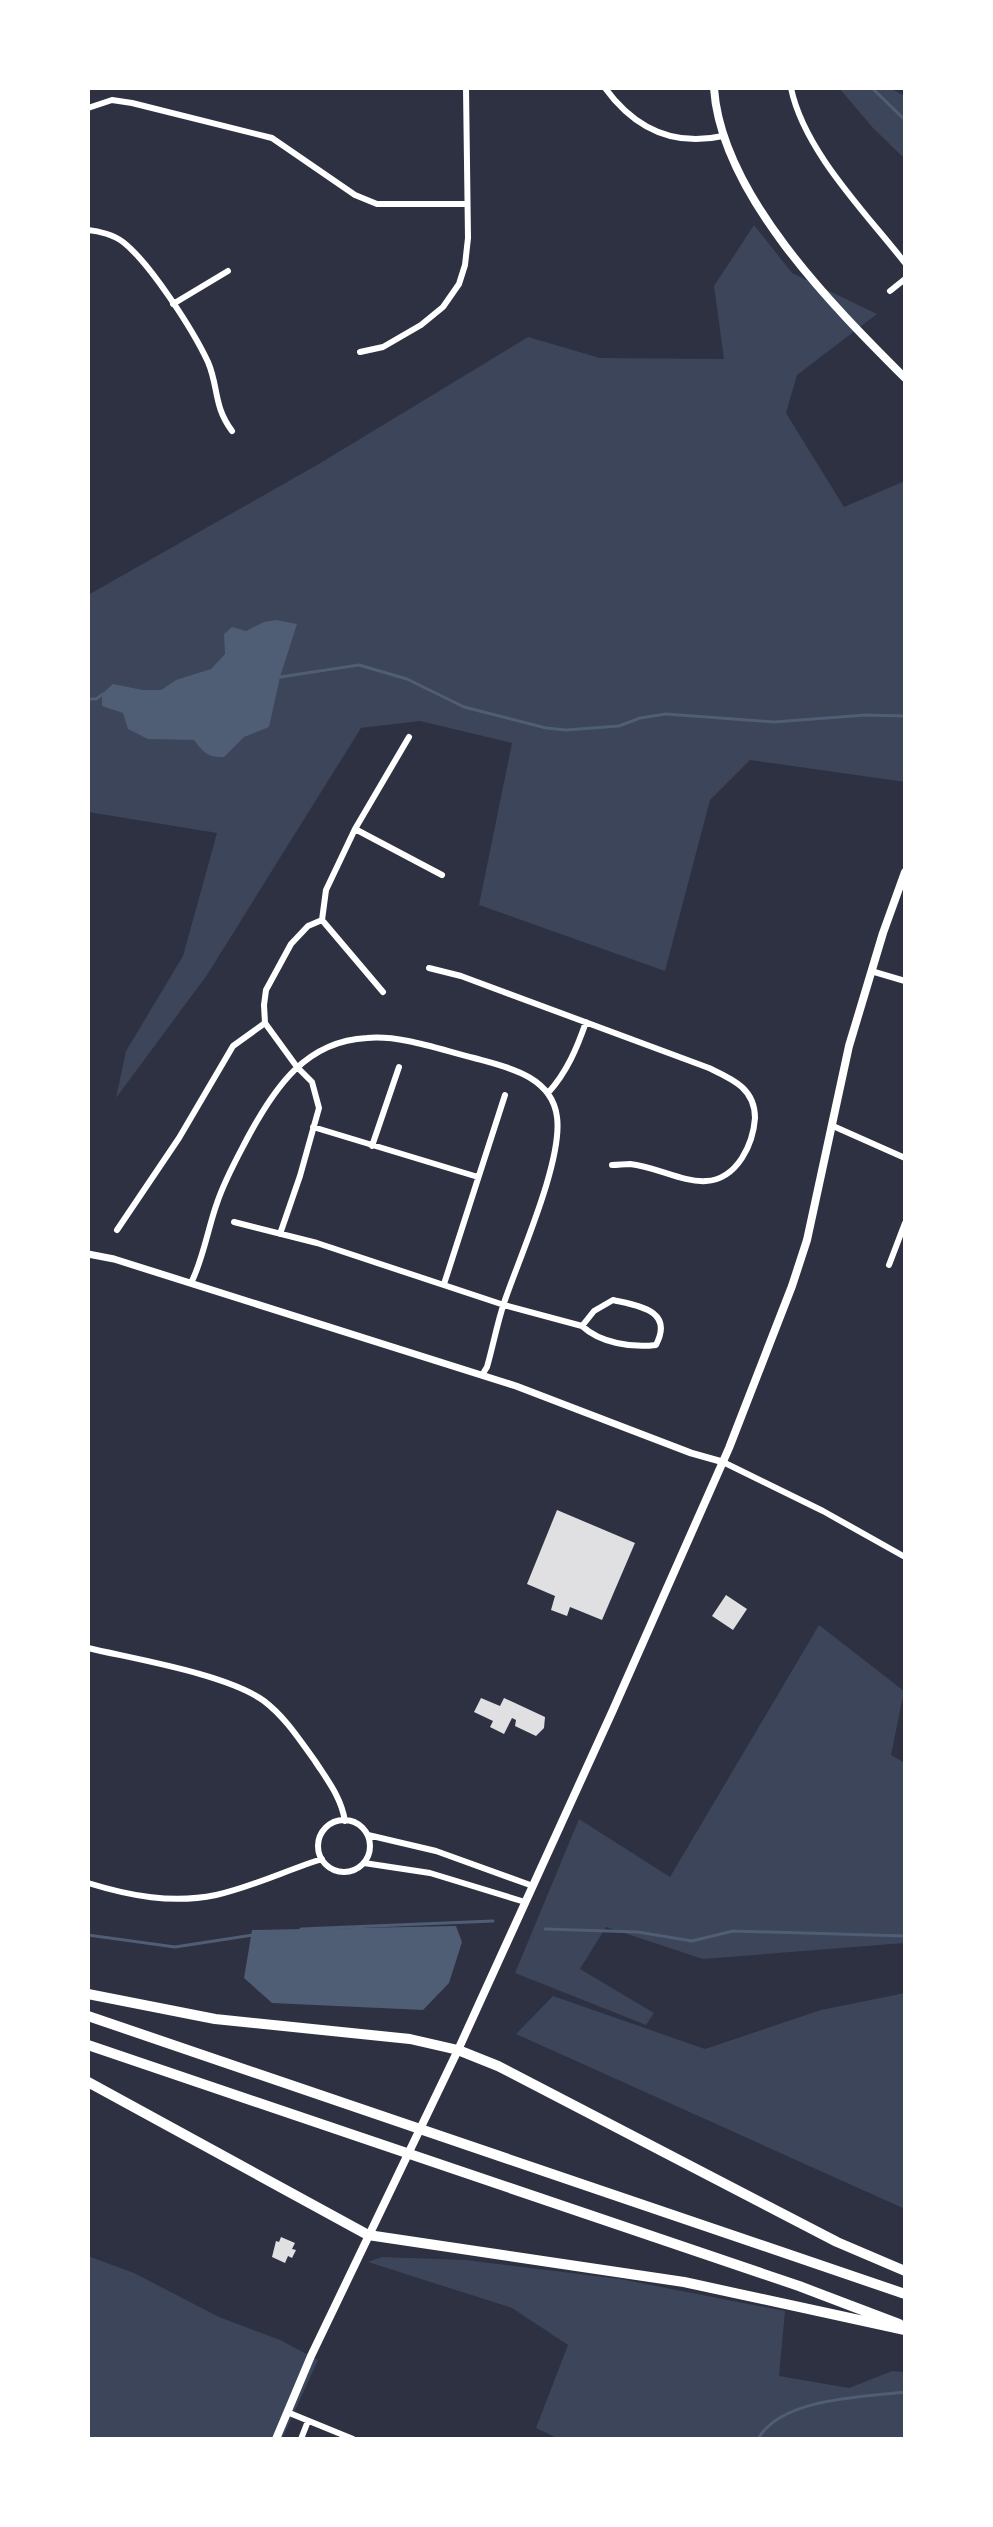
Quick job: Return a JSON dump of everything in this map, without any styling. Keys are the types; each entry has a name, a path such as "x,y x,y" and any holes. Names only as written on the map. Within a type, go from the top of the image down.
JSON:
{"highway":[{"path":"88,1994 215,2019 410,2039 458,2050 498,2066 837,2242 905,2271"},
{"path":"88,2016 905,2294"},
{"path":"88,2045 757,2271 905,2328"},
{"path":"88,2082 368,2235 684,2282 905,2328"}],"main road":[{"path":"714,88 723,136 734,165 780,237 850,322 905,378"},
{"path":"276,2439 387,2194 458,2050 723,1462 807,1240 849,1046 905,872"}],"street":[{"path":"360,352 383,347 429,319 449,301 459,284 465,265 466,88"},
{"path":"605,88 637,121 671,138 704,140 723,136"},
{"path":"791,88 795,107 809,139 905,263"},
{"path":"88,108 112,100 132,103 272,138 355,195 377,204 467,204"},
{"path":"88,230 121,240 150,271 209,364 221,416 232,431"},
{"path":"173,304 228,271"},
{"path":"890,291 905,279"},
{"path":"383,992 322,920 326,890 355,829 409,737"},
{"path":"355,829 442,875"},
{"path":"280,1234 319,1108 312,1082 265,1023 266,990 291,944 308,926 322,920"},
{"path":"429,968 461,976 709,1068 738,1081 749,1092 755,1117 749,1148 734,1171 716,1181 675,1178 631,1164 612,1165"},
{"path":"871,971 905,981"},
{"path":"548,1093 575,1052 586,1022"},
{"path":"117,1230 186,1127 233,1046 265,1023"},
{"path":"191,1283 229,1173 272,1094 297,1067 331,1044 377,1037 497,1064 528,1077 548,1093 558,1122 555,1153 482,1375"},
{"path":"372,1146 399,1067"},
{"path":"444,1284 505,1095"},
{"path":"833,1126 905,1158"},
{"path":"313,1127 478,1177"},
{"path":"234,1222 317,1243 504,1305 582,1326 590,1334 635,1347 656,1345 661,1334 661,1323 655,1313 613,1300 594,1311 582,1326"},
{"path":"889,1265 905,1223"},
{"path":"88,1254 114,1259 482,1375 691,1453 723,1462 823,1511 905,1557"},
{"path":"88,1648 205,1676 261,1699 294,1732 339,1797 345,1821"},
{"path":"525,1902 430,1873 364,1863 350,1871 339,1872 322,1859 319,1847 321,1835 333,1823 356,1823 368,1835 436,1851 533,1886"},
{"path":"364,1863 370,1846 368,1835"},
{"path":"88,1883 144,1897 172,1899 216,1895 322,1859"},
{"path":"287,2412 353,2439"},
{"path":"301,2439 308,2421"}],"shaded area":[{"path":"839,88 889,88 905,96 905,159 873,128"},
{"path":"754,225 792,273 877,314 797,375 786,413 844,507 905,481 905,782 750,760 710,800 665,971 479,905 512,743 420,721 361,728 207,975 116,1098 126,1051 183,956 217,833 88,812 88,595 317,465 528,337 600,358 724,359 714,286"},
{"path":"276,620 297,624 280,677 269,727 244,737 224,757 206,753 194,740 148,739 128,729 123,713 102,706 102,694 113,684 161,690 176,680 211,669 225,654 224,634 232,627 246,631"},
{"path":"819,1625 904,1691 891,1755 905,1763 905,1943 703,1959 606,1927 580,1969 654,2013 646,2025 515,1973 579,1819 670,1877"},
{"path":"456,1926 462,1942 449,1983 423,2010 272,2003 244,1978 252,1930"},
{"path":"905,1993 905,2209 516,2034 553,1996 705,2049 821,2010"},
{"path":"88,2256 134,2273 219,2317 280,2340 318,2360 282,2439 88,2439"},
{"path":"382,2257 466,2260 620,2279 785,2311 779,2376 849,2388 892,2371 905,2372 905,2439 559,2439 536,2428 568,2345 512,2308 368,2262"}],"building":[{"path":"557,1510 635,1543 602,1620 570,1607 567,1616 551,1610 555,1596 527,1584"},
{"path":"726,1595 747,1609 733,1630 712,1616"},
{"path":"481,1698 500,1706 504,1698 545,1717 544,1728 536,1736 515,1726 516,1720 512,1718 504,1734 490,1727 493,1721 474,1712"},
{"path":"281,2237 295,2243 292,2258 288,2256 285,2263 272,2257 276,2241 279,2242"}],"waterway":[{"path":"872,88 905,120"},
{"path":"280,677 359,665 407,679 464,707 546,728 566,730 619,726 640,718 666,714 774,722 866,715 905,716"},
{"path":"88,699 96,699 103,694"},
{"path":"301,1929 493,1921"},
{"path":"545,1929 638,1932 692,1941 733,1931 905,1936"},
{"path":"88,1935 175,1947 253,1935"},
{"path":"758,2439 769,2425 804,2407 846,2398 905,2392"}]}
